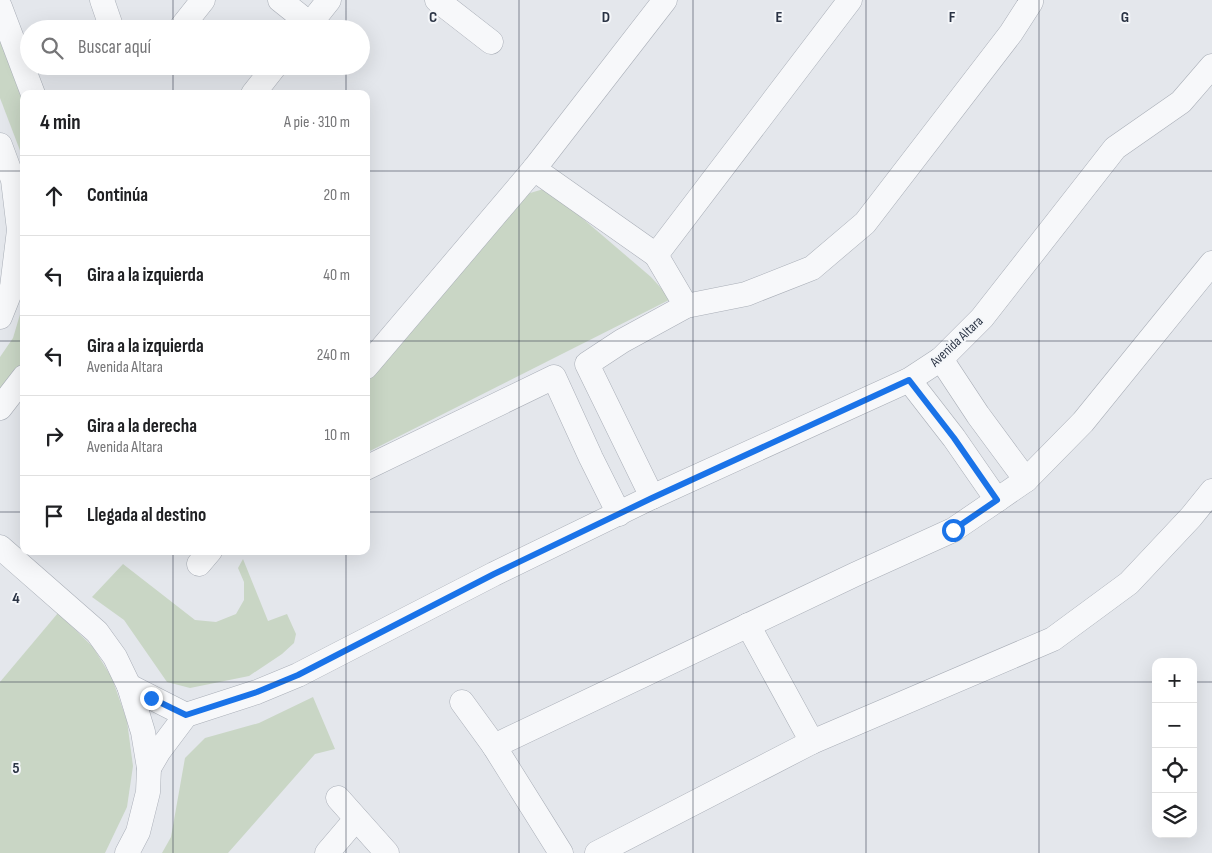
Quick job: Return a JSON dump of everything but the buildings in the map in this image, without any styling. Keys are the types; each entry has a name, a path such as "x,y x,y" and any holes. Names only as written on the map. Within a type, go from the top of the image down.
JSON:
{"street":[{"path":"102,0 109,20"},
{"path":"187,20 203,0"},
{"path":"280,0 302,20"},
{"path":"313,20 329,0"},
{"path":"437,0 491,42"},
{"path":"370,362 534,169 665,0"},
{"path":"656,255 850,0"},
{"path":"652,498 586,364 622,341 686,306 746,294 812,268 865,223 1010,33 1031,2 1030,0"},
{"path":"0,7 20,60"},
{"name":"Avenida Altara","path":"186,715 257,692 298,675 494,574 652,498 909,380 941,359 982,318 1115,148 1181,102 1212,66"},
{"path":"26,75 31,90"},
{"path":"256,90 268,75"},
{"path":"0,145 13,180 19,230 12,287 0,317"},
{"path":"534,169 656,255 686,306"},
{"path":"494,746 953,530 1026,480 1083,422 1212,264"},
{"path":"941,359 978,415 1026,480"},
{"path":"370,466 554,378 619,514"},
{"path":"909,380 954,438 997,500"},
{"path":"0,408 20,382"},
{"path":"954,438 978,415"},
{"path":"591,458 624,440"},
{"path":"597,853 812,742 1053,639 1129,583 1191,517 1212,490"},
{"path":"0,548 97,632 115,657 129,686 143,732 149,768 148,792 138,832 127,853"},
{"path":"748,625 812,742"},
{"path":"129,686 186,715 159,751 149,768"},
{"path":"462,702 494,746 561,853"},
{"path":"338,798 387,853"},
{"path":"326,853 356,819"}],"green space":[{"path":"0,41 20,94 20,150 0,98"},
{"path":"547,188 651,277 671,299 370,451 370,379 520,196"},
{"path":"20,314 20,366 0,393 0,357 13,338"},
{"path":"243,559 268,621 287,614 296,634 294,643 282,654 249,676 190,688 167,682 124,620 92,597 123,564 195,620 216,622 236,614 244,600 244,582 238,568"},
{"path":"58,613 93,647 112,678 127,721 133,766 127,807 105,853 0,853 0,682"},
{"path":"313,697 335,749 315,754 228,853 162,853 171,837 185,758 205,738 259,723"}],"route":[{"path":"151,698 186,715 257,692 298,675 494,574 652,498 909,380 954,438 997,500 953,530"}]}
